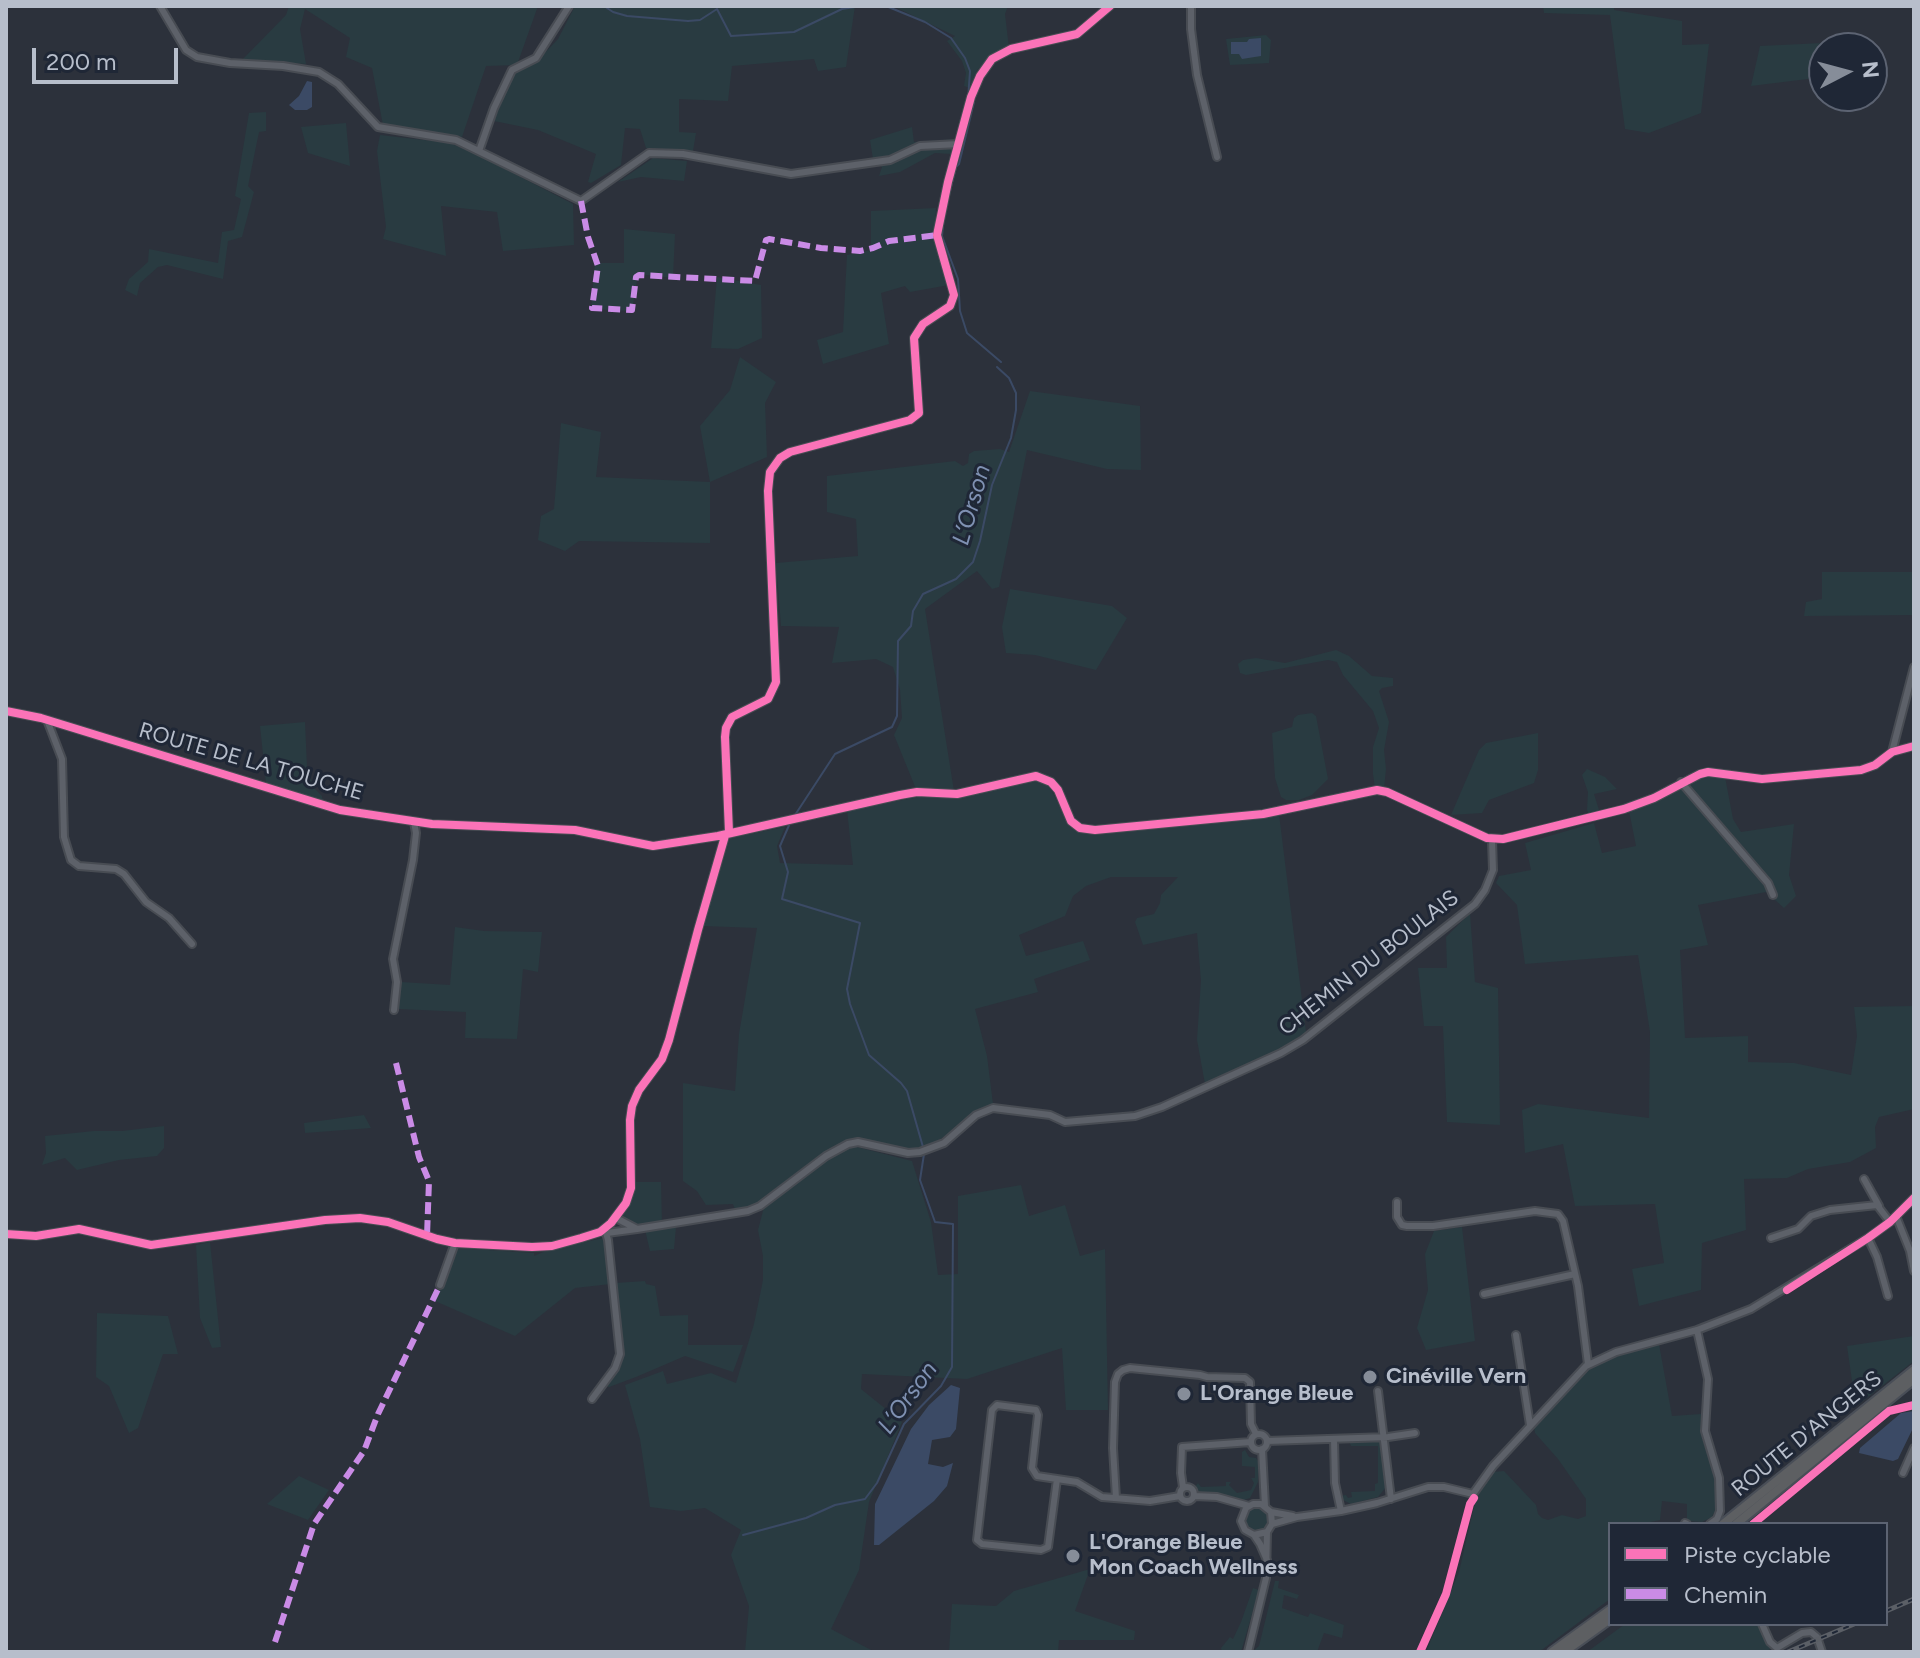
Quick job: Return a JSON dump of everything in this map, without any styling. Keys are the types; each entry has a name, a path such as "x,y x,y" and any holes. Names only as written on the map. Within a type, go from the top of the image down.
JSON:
{"highway":[{"name":"ROUTE D'ANGERS","path":"1725,1522 1914,1370"},
{"name":"ROUTE D'ANGERS","path":"1739,1522 1914,1379"},
{"path":"1745,1522 1764,1502"},
{"path":"1552,1652 1608,1611"},
{"path":"1564,1652 1608,1620"}],"street":[{"path":"160,6 186,50 197,57 319,72 338,84 378,127 456,140 581,201 649,153 683,154 791,174 890,160 920,146 959,144"},
{"path":"479,151 499,95 512,70 536,58 569,6"},
{"path":"592,1399 615,1368 620,1354 606,1231 626,1203 631,1188 632,1106 639,1090 666,1051 727,834 726,728 732,717 768,699 776,682 768,491 770,472 780,458 790,452 910,420 919,413 914,338 923,324 950,306 954,295 937,235 970,100 980,76 992,59 1011,49 1077,34 1110,6"},
{"path":"1191,6 1197,75 1217,157"},
{"path":"1892,752 1914,667"},
{"name":"ROUTE DE LA TOUCHE","path":"6,711 47,720 340,810 414,822 575,830 653,846 727,834 900,795 917,792 957,794 1036,776 1051,782 1058,790 1071,821 1080,828 1095,830 1263,814 1377,790 1492,840"},
{"path":"47,720 62,759 64,837 71,860 79,866 116,869 124,874 146,902 169,918 192,944"},
{"path":"1492,840 1624,809 1708,772 1762,779 1861,770 1875,765 1892,752 1914,746"},
{"path":"1681,782 1768,883 1773,895"},
{"path":"394,1010 397,982 393,959 413,860 414,822"},
{"name":"CHEMIN DU BOULAIS","path":"637,1229 748,1211 760,1206 826,1156 848,1144 858,1142 908,1153 929,1150 944,1143 976,1115 993,1108 1050,1115 1065,1122 1135,1116 1162,1107 1281,1053 1303,1040 1475,904 1493,870 1492,840"},
{"path":"1864,1179 1890,1222"},
{"path":"1272,1524 1341,1511 1434,1486 1469,1495 1475,1492 1493,1466 1588,1364 1616,1352 1697,1330 1762,1304 1868,1238 1914,1198"},
{"path":"1397,1202 1397,1217 1402,1225 1407,1226 1433,1226 1535,1211 1558,1214 1563,1221 1575,1274 1588,1364"},
{"path":"1771,1238 1798,1229 1818,1212 1879,1206"},
{"path":"1896,1216 1910,1251 1914,1271"},
{"path":"6,1234 36,1236 79,1229 151,1245 325,1220 360,1218 388,1222 455,1243 545,1246 606,1231 637,1229"},
{"path":"616,1218 637,1229"},
{"path":"1868,1238 1888,1296"},
{"path":"440,1285 455,1243"},
{"path":"1484,1294 1575,1274"},
{"path":"1697,1330 1708,1379 1705,1431 1718,1472 1720,1511 1713,1522"},
{"path":"1516,1335 1530,1425"},
{"path":"1116,1498 1113,1448 1115,1382 1123,1370 1130,1368 1245,1378 1250,1382 1251,1424 1256,1434"},
{"path":"1378,1391 1391,1499"},
{"path":"1527,1401 1542,1412"},
{"path":"1057,1479 1048,1547 1041,1550 982,1544 977,1540 994,1407 1003,1404 1036,1410 1033,1472 1037,1476 1057,1479 1077,1482 1096,1494 1116,1498 1163,1501 1180,1496"},
{"path":"1267,1441 1415,1433"},
{"path":"1256,1434 1265,1436 1267,1441"},
{"path":"1251,1442 1256,1434"},
{"path":"1334,1439 1335,1483 1341,1511"},
{"path":"1265,1506 1262,1449 1267,1441"},
{"path":"1251,1442 1255,1449 1262,1449"},
{"path":"1180,1496 1183,1487 1182,1447 1251,1442"},
{"path":"1903,1473 1914,1448"},
{"path":"1241,1516 1264,1481"},
{"path":"1183,1487 1192,1489 1194,1496"},
{"path":"1180,1496 1187,1501 1194,1496 1217,1497 1265,1506 1271,1512 1297,1517"},
{"path":"1229,1501 1241,1516 1243,1526 1254,1535 1267,1560"},
{"path":"1248,1652 1264,1590 1271,1512"},
{"path":"1254,1535 1267,1532"},
{"path":"1763,1626 1770,1642 1777,1648"},
{"path":"1769,1652 1802,1633 1813,1633 1822,1652"}],"shaded area":[{"path":"289,6 538,6 517,65 486,66 462,137 383,125 372,68 346,57 350,38 305,9 300,29 306,64 242,60 286,15"},
{"path":"575,6 855,6 846,67 818,71 814,59 732,66 728,101 679,99 679,132 696,133 693,151 646,148 640,129 625,128 621,165 591,183 588,182 596,154 538,130 494,121 513,72 538,60 558,39"},
{"path":"893,6 1008,6 1005,14 1009,48 977,70 970,88 964,86 966,73 962,61 947,41 955,36"},
{"path":"1543,6 1614,6 1614,10 1682,21 1682,45 1709,44 1701,113 1649,133 1625,129 1610,15 1544,13"},
{"path":"1266,35 1271,40 1269,63 1230,65 1226,39"},
{"path":"1808,44 1808,79 1751,86 1760,46"},
{"path":"266,112 266,131 259,132 248,186 254,192 242,237 228,241 223,279 167,265 158,267 140,283 137,296 125,290 129,279 148,262 149,249 218,263 222,232 234,230 241,199 235,196 249,113"},
{"path":"346,123 350,166 308,153 301,127"},
{"path":"912,127 914,142 956,139 951,154 935,153 900,172 879,176 882,167 873,159 870,140"},
{"path":"380,135 450,143 573,204 574,245 503,251 497,212 441,206 446,256 383,239 386,227 377,151"},
{"path":"653,158 687,161 684,181 641,177 618,182"},
{"path":"936,208 934,242 949,285 910,292 905,286 881,293 889,344 823,364 817,340 843,332 847,255 871,250 871,211"},
{"path":"624,229 675,234 673,278 638,274 632,311 591,309 595,263 624,263"},
{"path":"717,277 761,285 762,338 738,349 711,348"},
{"path":"740,357 776,382 765,403 767,457 710,482 700,426 730,390"},
{"path":"1030,391 1140,406 1141,470 1107,469 1027,450 999,587 992,589 977,571 925,609 954,791 916,789 894,735 902,718 900,690 893,667 876,659 832,663 839,627 781,626 776,563 858,556 856,519 827,512 827,476 955,461 963,466 974,451 1000,449 1009,452"},
{"path":"561,423 601,432 596,477 710,482 710,543 579,541 565,551 538,540 541,516 554,509"},
{"path":"1822,572 1914,572 1914,615 1804,616 1806,602 1822,599"},
{"path":"1010,589 1112,606 1127,618 1096,670 1035,655 1006,653 1002,627"},
{"path":"1336,650 1349,656 1372,676 1393,678 1393,686 1379,691 1389,722 1384,750 1384,789 1375,789 1373,747 1379,728 1373,711 1343,675 1337,662 1328,660 1246,675 1240,673 1238,664 1256,658 1285,663"},
{"path":"1312,713 1316,716 1328,779 1312,795 1299,800 1286,800 1281,797 1275,778 1272,733 1292,727 1298,715"},
{"path":"305,722 307,767 323,803 266,783 260,726"},
{"path":"1538,733 1538,770 1534,783 1489,800 1482,813 1451,815 1479,750 1486,743"},
{"path":"1587,769 1605,777 1617,789 1594,794 1600,813 1589,815 1588,792 1582,775"},
{"path":"1703,776 1725,777 1733,819 1741,832 1794,824 1789,875 1796,896 1784,908 1766,892 1698,905 1708,945 1680,950 1685,1038 1748,1036 1748,1062 1794,1063 1851,1075 1857,1036 1854,1007 1914,1006 1914,1109 1879,1117 1875,1127 1876,1148 1850,1162 1808,1169 1787,1178 1744,1179 1746,1230 1702,1243 1701,1290 1639,1306 1632,1269 1664,1263 1655,1204 1575,1206 1563,1144 1525,1153 1522,1110 1538,1104 1649,1118 1650,1032 1638,955 1525,964 1517,905 1496,883 1499,876 1531,870 1525,843 1594,823 1602,853 1636,846 1629,811 1657,801"},
{"path":"1031,780 1044,782 1050,787 1068,824 1081,831 1112,831 1279,814 1306,1032 1282,1049 1205,1084 1197,1040 1201,981 1197,933 1143,945 1135,922 1137,918 1154,914 1161,895 1178,877 1111,877 1086,886 1073,896 1065,916 1019,935 1026,956 1083,941 1090,960 1034,979 1038,992 975,1009 987,1056 993,1104 930,1146 906,1149 869,1140 849,1140 813,1160 752,1207 736,1212 733,1204 706,1205 697,1191 683,1181 683,1083 735,1091 739,1034 757,928 703,926 730,838 785,827 777,846 780,863 853,865 847,810 919,797 959,797"},
{"path":"1470,913 1475,982 1498,988 1500,1125 1447,1122 1443,1026 1424,1026 1418,968 1447,968 1446,937"},
{"path":"455,927 542,932 538,972 523,969 517,1039 465,1038 466,1012 398,1009 401,982 450,985"},
{"path":"364,1115 371,1128 305,1133 304,1123"},
{"path":"164,1126 164,1148 157,1156 119,1160 77,1170 65,1158 42,1165 46,1153 45,1136"},
{"path":"848,1147 912,1161 931,1222 938,1275 958,1274 958,1196 1021,1185 1029,1216 1065,1205 1080,1256 1105,1249 1108,1410 1066,1410 1062,1348 967,1379 862,1374 861,1389 902,1422 869,1502 859,1570 831,1629 875,1652 745,1652 749,1606 731,1555 741,1530 705,1508 681,1511 650,1507 640,1439 625,1385 663,1371 667,1384 711,1373 736,1383 754,1324 763,1280 758,1230 765,1203 826,1158"},
{"path":"634,1182 661,1182 662,1224 638,1227 623,1221 621,1217 633,1192"},
{"path":"676,1227 674,1249 650,1251 645,1230"},
{"path":"1462,1227 1475,1341 1426,1350 1417,1328 1428,1290 1425,1254 1434,1231"},
{"path":"604,1238 611,1284 575,1288 515,1336 435,1301 457,1248 534,1253 534,1256 550,1249"},
{"path":"210,1242 221,1347 212,1348 200,1318 196,1245"},
{"path":"645,1281 655,1286 660,1316 688,1315 688,1345 743,1345 733,1372 685,1356 606,1386 623,1352 615,1283"},
{"path":"97,1313 168,1316 178,1354 163,1354 138,1428 129,1433 109,1386 96,1377"},
{"path":"1914,1336 1914,1361 1859,1404 1855,1402 1847,1346"},
{"path":"1659,1344 1672,1416 1701,1414 1703,1440 1714,1472 1717,1506 1712,1517 1702,1522 1687,1521 1687,1504 1662,1501 1660,1520 1608,1522 1608,1600 1539,1652 1426,1652 1459,1572 1476,1498 1493,1472 1504,1471 1536,1505 1542,1518 1548,1520 1562,1515 1578,1519 1586,1516 1586,1499 1535,1433 1534,1426 1579,1377 1592,1366 1613,1356"},
{"path":"1378,1440 1381,1443 1386,1487 1378,1497 1351,1504 1341,1499 1340,1496 1352,1497 1351,1492 1375,1491 1375,1484 1378,1483 1378,1446 1351,1446 1349,1441"},
{"path":"1245,1450 1249,1457 1258,1461 1258,1482 1250,1498 1238,1502 1199,1492 1195,1487 1198,1483 1201,1487 1226,1486 1226,1482 1231,1482 1229,1485 1237,1493 1251,1490 1255,1467 1242,1466 1242,1452"},
{"path":"299,1476 329,1490 308,1520 267,1504"},
{"path":"1257,1507 1268,1514 1269,1519 1262,1530 1257,1531 1246,1524 1245,1519 1252,1508"},
{"path":"1090,1569 1075,1611 1135,1631 1134,1640 1059,1640 1058,1652 949,1652 952,1604 996,1606 1014,1591"},
{"path":"1275,1581 1279,1581 1278,1588 1299,1595 1297,1599 1284,1595 1282,1608 1308,1617 1310,1613 1344,1625 1342,1638 1324,1633 1317,1652 1252,1652 1259,1646"},
{"path":"1253,1588 1259,1590 1241,1652 1222,1652 1221,1648 1230,1637 1233,1639"},
{"path":"1622,1626 1761,1626 1772,1648 1765,1652 1587,1652"}],"water":[{"path":"1261,38 1261,56 1242,59 1239,54 1231,54 1231,42"},
{"path":"307,81 312,82 312,107 295,110 289,105 299,96"},
{"path":"951,1385 960,1388 956,1429 950,1437 932,1440 928,1464 943,1467 953,1463 947,1486 934,1501 879,1545 874,1545 875,1504 911,1429 929,1405"},
{"path":"1914,1411 1914,1426 1898,1459 1893,1461 1859,1453 1860,1448 1901,1413"}],"waterway":[{"name":"L’Orson","path":"604,6 627,16 688,21 700,20 717,9 731,36 794,32 842,9 861,6"},
{"name":"L’Orson","path":"886,6 925,22 951,38 970,71 968,100"},
{"name":"L’Orson","path":"974,102 944,215 942,236 958,279 960,311 967,333 1001,362"},
{"name":"L’Orson","path":"795,815 835,754 892,727 897,716 898,641 911,626 913,611 923,594 956,579 973,562 992,485 1011,438 1016,410 1016,393 1009,378 997,367"},
{"name":"L’Orson","path":"790,823 780,846 788,872 782,899 860,923 847,989 850,1004 869,1055 907,1091 923,1147"},
{"name":"L’Orson","path":"743,1535 806,1518 835,1505 865,1499 877,1483 904,1424 941,1386 952,1367 953,1224 935,1222 920,1180 924,1154"}],"railway":[{"path":"1888,1610 1914,1599"},
{"path":"1788,1652 1849,1626"}],"marked path":[{"path":"581,201 598,266 592,308 632,310 636,277 639,275 755,281 766,240 769,239 860,251 889,241 937,235"},
{"path":"396,1063 419,1157 429,1181 427,1236"},
{"path":"275,1642 314,1524 364,1451 378,1414 440,1285"}],"cycle path":[{"path":"6,1234 36,1236 79,1229 151,1245 325,1220 360,1218 388,1222 455,1243 532,1247 552,1246 581,1238 600,1232 611,1223 626,1203 631,1188 632,1106 639,1090 662,1059 669,1040 725,836 729,832 726,728 732,717 768,699 776,682 768,491 770,472 780,458 790,452 910,420 919,413 914,338 923,324 950,306 954,295 937,235 948,182 971,97 980,76 992,59 1011,49 1077,34 1110,6"},
{"path":"6,711 41,718 340,810 432,824 575,830 653,846 718,836 900,795 917,792 957,794 1036,776 1051,782 1058,790 1071,821 1080,828 1095,830 1263,814 1377,790 1487,838 1503,839 1624,809 1708,772 1762,779 1861,770 1875,765 1892,752 1914,746"},
{"path":"1787,1290 1868,1238 1914,1198"},
{"path":"1755,1522 1889,1411 1914,1405"},
{"path":"1420,1652 1446,1594 1474,1498"}],"place":[{"name":"Cinéville Vern","path":"1370,1377"},
{"name":"L'Orange Bleue","path":"1184,1394"},
{"name":"L'Orange Bleue Mon Coach Wellness","path":"1073,1556"}]}
